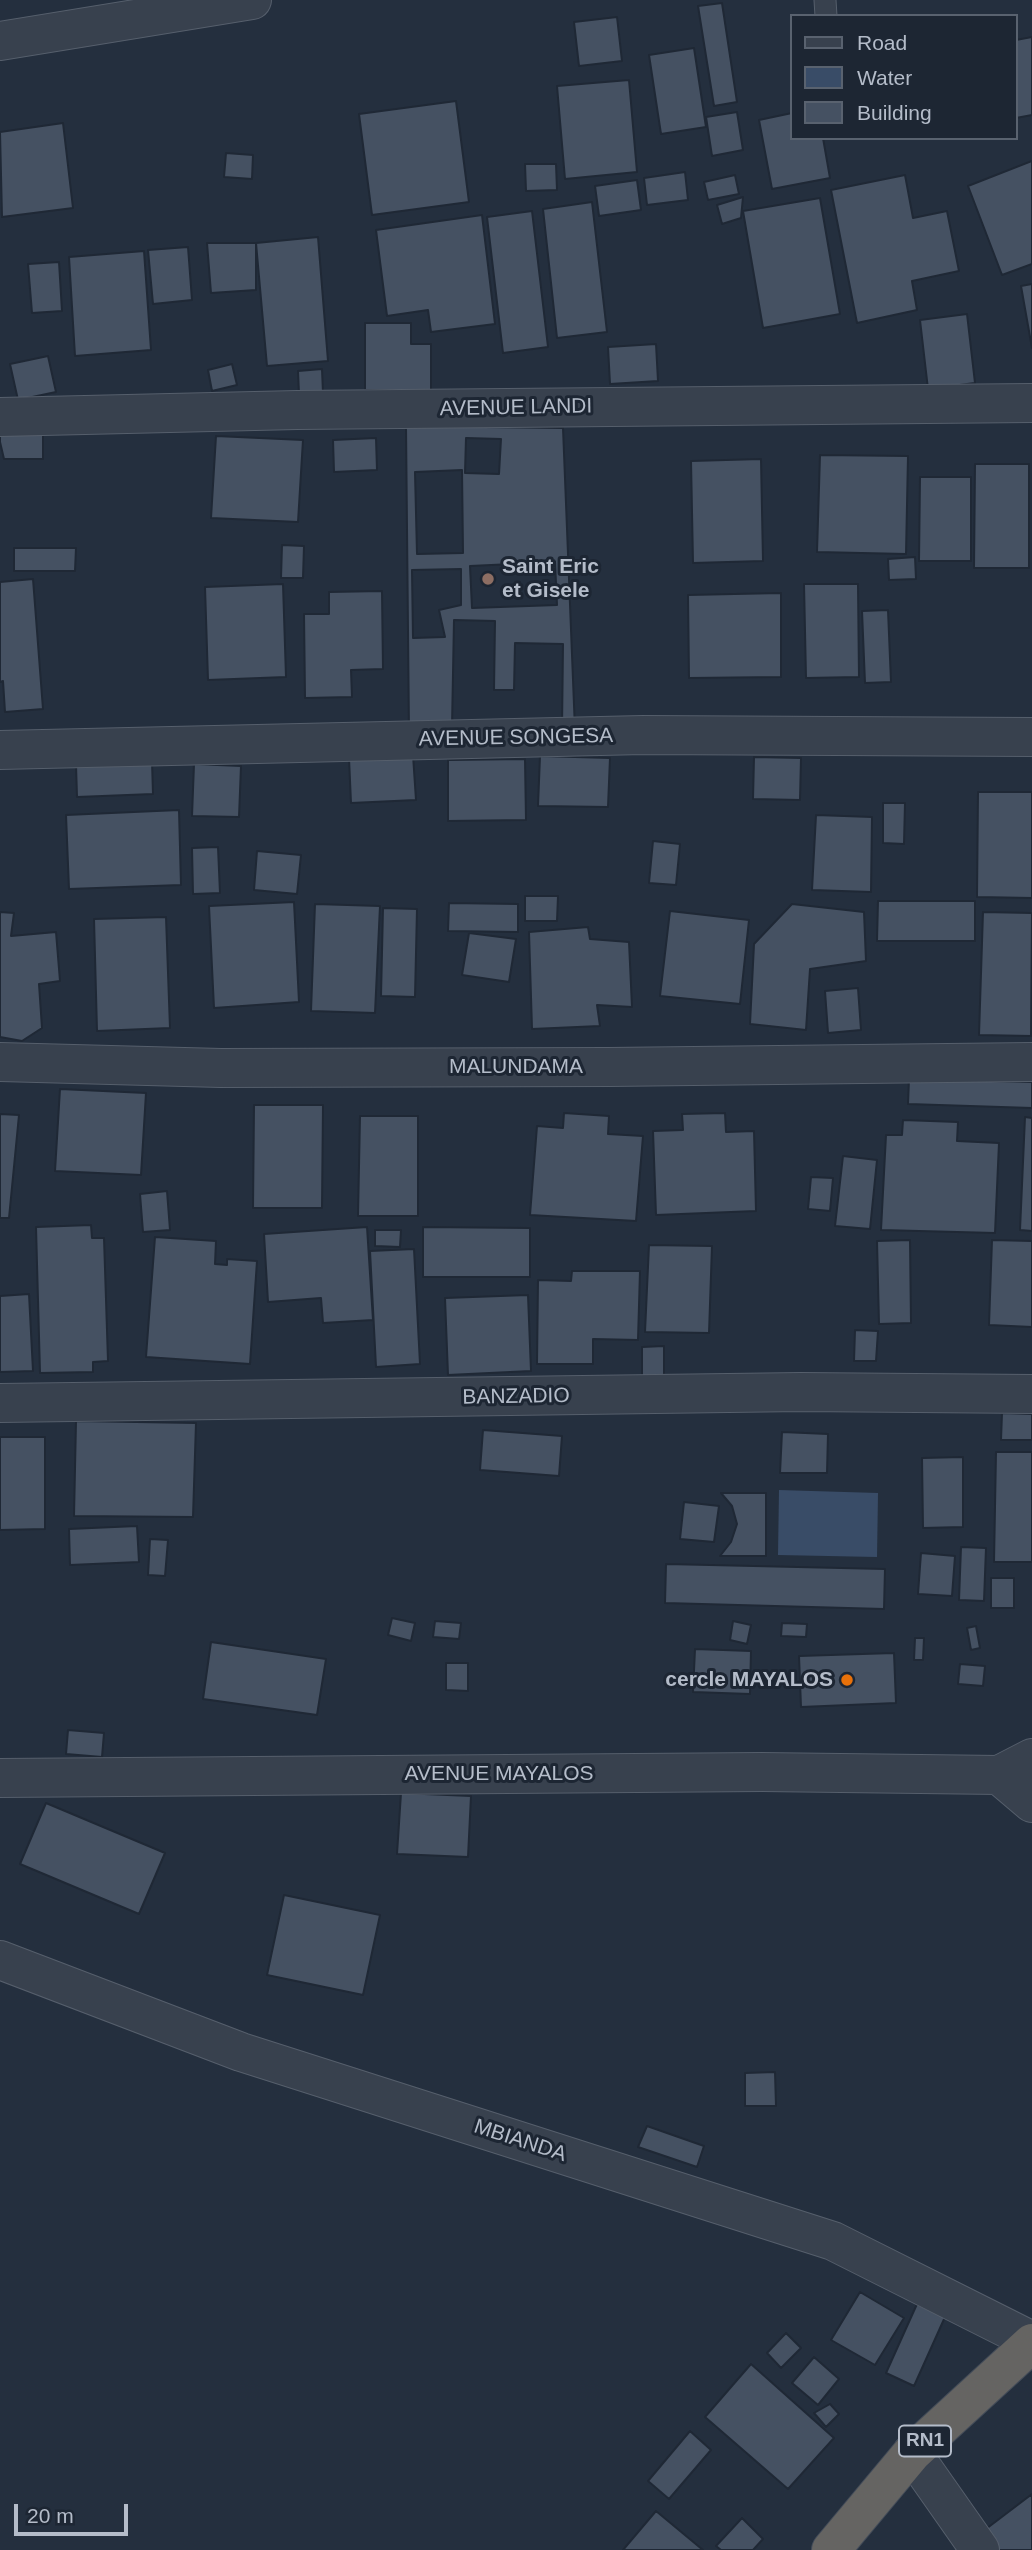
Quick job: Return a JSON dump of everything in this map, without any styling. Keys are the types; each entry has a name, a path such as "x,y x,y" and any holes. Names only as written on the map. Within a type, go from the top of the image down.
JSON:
{"highway":[{"name":"RN1","path":"831,2550 912,2453 1032,2342"}],"street":[{"path":"0,41 252,0"},
{"name":"AVENUE LANDI","path":"0,416 1032,402"},
{"name":"AVENUE SONGESA","path":"0,750 643,735 1032,737"},
{"name":"MALUNDAMA","path":"0,1062 220,1068 1032,1062"},
{"name":"BANZADIO","path":"0,1403 801,1392 1032,1394"},
{"path":"1015,1767 1032,1803"},
{"name":"AVENUE MAYALOS","path":"0,1778 762,1772 1015,1767"},
{"name":"MBIANDA","path":"0,1960 241,2052 833,2241 1032,2342"},
{"path":"912,2453 980,2550"}],"water":[{"path":"779,1490 878,1493 877,1557 778,1555"}],"building":[{"path":"722,3 737,102 714,106 698,6"},
{"path":"617,17 622,61 579,66 574,22"},
{"path":"1032,37 1032,115 1018,118 1018,40"},
{"path":"694,48 706,127 661,134 649,55"},
{"path":"629,80 637,172 565,179 557,86"},
{"path":"456,101 469,202 372,215 359,114"},
{"path":"737,112 743,150 712,156 706,117"},
{"path":"790,113 790,140 823,140 830,178 772,189 759,120"},
{"path":"63,123 73,208 2,217 0,132"},
{"path":"226,153 253,155 252,179 224,177"},
{"path":"1032,161 1032,264 1002,275 968,186"},
{"path":"525,164 556,164 557,190 526,191"},
{"path":"685,172 688,200 647,205 644,178"},
{"path":"735,175 739,194 708,200 704,182"},
{"path":"905,175 913,218 947,211 959,271 912,281 917,310 857,323 831,190"},
{"path":"637,180 641,210 599,216 595,186"},
{"path":"743,197 741,218 722,224 717,205"},
{"path":"820,198 840,314 763,328 743,211"},
{"path":"592,202 607,332 557,338 543,209"},
{"path":"532,211 548,347 503,353 487,217"},
{"path":"482,215 495,324 431,332 428,310 387,316 376,230"},
{"path":"318,237 328,361 267,366 256,243"},
{"path":"207,243 256,243 256,290 211,293"},
{"path":"188,247 192,300 153,304 148,250"},
{"path":"144,251 151,350 75,356 69,257"},
{"path":"59,262 62,311 32,313 28,264"},
{"path":"1032,284 1032,348 1021,286"},
{"path":"967,314 975,383 928,389 920,320"},
{"path":"365,323 411,323 411,344 431,344 431,390 365,390"},
{"path":"656,344 658,381 610,384 608,347"},
{"path":"48,356 56,392 18,400 10,364"},
{"path":"232,364 237,385 212,391 208,370"},
{"path":"322,369 323,393 299,394 298,371"},
{"name":"Saint Eric et Gisele","path":"406,426 563,428 575,730 409,733"},
{"path":"0,429 43,430 43,459 4,459"},
{"path":"216,436 303,440 298,522 211,518"},
{"path":"376,438 377,470 334,472 333,440"},
{"path":"466,438 501,439 499,474 465,473"},
{"path":"820,455 908,456 906,554 817,552"},
{"path":"761,459 763,561 693,563 691,461"},
{"path":"975,464 1029,464 1029,568 974,568"},
{"path":"462,470 463,553 417,554 415,472"},
{"path":"920,477 971,477 971,561 919,561"},
{"path":"282,545 304,546 303,578 281,578"},
{"path":"14,548 76,548 75,571 14,571"},
{"path":"915,557 916,579 889,580 888,559"},
{"path":"555,562 557,605 472,608 470,566"},
{"path":"461,569 461,605 439,610 445,637 413,638 412,570"},
{"path":"33,579 43,709 5,712 3,681 0,682 0,582"},
{"path":"283,584 286,677 208,680 205,587"},
{"path":"804,584 858,584 859,677 806,678"},
{"path":"382,591 383,669 351,670 352,697 305,698 304,614 329,614 329,592"},
{"path":"781,593 781,677 689,678 688,595"},
{"path":"888,610 891,682 865,683 862,611"},
{"path":"454,620 495,621 494,690 514,690 515,643 563,644 562,728 452,727"},
{"path":"413,755 416,800 351,803 349,758"},
{"path":"540,756 610,758 608,807 538,806"},
{"path":"754,757 801,758 800,800 753,799"},
{"path":"525,759 526,820 448,821 448,760"},
{"path":"152,761 153,794 77,797 76,765"},
{"path":"194,764 241,766 239,817 192,816"},
{"path":"978,792 1032,792 1032,898 977,897"},
{"path":"883,803 905,803 904,844 883,843"},
{"path":"179,810 181,885 69,889 66,815"},
{"path":"816,815 872,817 871,892 812,890"},
{"path":"653,841 680,844 676,885 649,883"},
{"path":"218,847 220,893 193,894 192,848"},
{"path":"257,851 301,855 297,894 254,890"},
{"path":"525,896 558,896 557,921 525,921"},
{"path":"878,901 975,901 975,941 877,941"},
{"path":"294,902 299,1002 214,1008 209,906"},
{"path":"449,903 518,904 518,932 448,931"},
{"path":"315,904 380,906 375,1013 311,1011"},
{"path":"792,904 864,912 866,961 810,969 806,1030 750,1024 754,944"},
{"path":"383,908 417,909 415,997 381,996"},
{"path":"670,911 749,920 740,1004 660,996"},
{"path":"0,912 14,913 11,936 56,932 60,981 39,984 42,1028 22,1041 0,1037"},
{"path":"983,912 1032,913 1031,1036 979,1035"},
{"path":"166,917 170,1028 97,1031 94,919"},
{"path":"588,927 590,939 629,942 632,1007 597,1005 600,1026 532,1029 529,932"},
{"path":"469,933 516,939 509,982 462,975"},
{"path":"858,988 861,1030 828,1033 825,991"},
{"path":"909,1079 1032,1082 1032,1108 908,1104"},
{"path":"60,1089 146,1093 141,1175 55,1171"},
{"path":"254,1105 323,1105 322,1208 253,1208"},
{"path":"564,1113 609,1116 608,1134 643,1136 636,1221 530,1215 537,1126 563,1128"},
{"path":"725,1113 726,1132 754,1131 756,1211 656,1215 653,1131 683,1130 682,1114"},
{"path":"0,1114 19,1115 9,1218 0,1218"},
{"path":"360,1116 418,1116 418,1216 358,1216"},
{"path":"1025,1117 1032,1118 1032,1231 1020,1230"},
{"path":"903,1120 958,1122 957,1141 999,1143 995,1233 881,1230 886,1135 902,1135"},
{"path":"843,1156 877,1160 870,1229 835,1226"},
{"path":"811,1177 833,1178 830,1211 808,1209"},
{"path":"167,1191 170,1230 143,1232 140,1194"},
{"path":"91,1225 92,1238 104,1238 108,1361 93,1362 93,1372 40,1373 36,1227"},
{"path":"367,1227 373,1320 323,1323 321,1298 268,1302 264,1234"},
{"path":"423,1227 530,1228 530,1277 423,1277"},
{"path":"375,1230 401,1230 400,1247 375,1246"},
{"path":"155,1237 216,1241 215,1264 227,1265 227,1259 257,1261 250,1364 146,1357"},
{"path":"910,1240 911,1323 879,1324 877,1241"},
{"path":"992,1240 1032,1241 1032,1327 989,1325"},
{"path":"649,1245 712,1246 709,1333 645,1332"},
{"path":"414,1249 420,1364 376,1367 370,1251"},
{"path":"572,1271 640,1271 638,1340 593,1339 593,1364 537,1364 538,1280 571,1281"},
{"path":"29,1294 33,1371 0,1372 0,1296"},
{"path":"528,1295 531,1371 448,1375 445,1298"},
{"path":"855,1330 878,1331 876,1361 854,1361"},
{"path":"664,1346 664,1377 642,1377 642,1347"},
{"path":"1002,1413 1032,1414 1032,1440 1001,1440"},
{"path":"76,1421 196,1423 193,1517 74,1516"},
{"path":"483,1430 562,1436 559,1476 480,1470"},
{"path":"782,1432 828,1434 827,1473 780,1473"},
{"path":"0,1437 45,1437 45,1529 0,1530"},
{"path":"996,1452 1032,1452 1032,1562 994,1562"},
{"path":"963,1457 963,1527 923,1528 922,1458"},
{"path":"721,1493 766,1493 766,1556 720,1556 731,1542 737,1524 732,1506"},
{"path":"684,1502 719,1506 714,1542 680,1539"},
{"path":"137,1526 139,1562 70,1565 69,1529"},
{"path":"150,1539 168,1540 165,1576 148,1575"},
{"path":"961,1547 986,1548 984,1601 959,1600"},
{"path":"921,1553 955,1556 952,1596 918,1594"},
{"path":"666,1564 885,1569 884,1609 665,1603"},
{"path":"991,1578 1014,1578 1014,1608 991,1608"},
{"path":"392,1618 415,1623 411,1641 388,1635"},
{"path":"435,1621 461,1623 459,1639 433,1637"},
{"path":"733,1621 751,1625 747,1644 730,1640"},
{"path":"782,1623 807,1624 806,1637 781,1636"},
{"path":"976,1626 980,1648 971,1650 967,1628"},
{"path":"915,1638 924,1638 923,1660 914,1660"},
{"path":"211,1642 326,1659 317,1715 203,1699"},
{"path":"695,1649 751,1651 750,1694 693,1692"},
{"name":"cercle MAYALOS","path":"894,1653 896,1703 801,1707 799,1656"},
{"path":"446,1663 468,1663 468,1691 446,1690"},
{"path":"960,1664 985,1666 983,1686 958,1684"},
{"path":"68,1730 104,1733 102,1757 66,1754"},
{"path":"401,1793 471,1796 468,1857 397,1854"},
{"path":"46,1803 165,1853 139,1914 20,1864"},
{"path":"284,1895 380,1915 363,1995 267,1975"},
{"path":"775,2072 776,2106 745,2106 745,2073"},
{"path":"647,2126 704,2146 697,2167 638,2147"},
{"path":"860,2292 904,2318 875,2365 831,2340"},
{"path":"917,2304 945,2317 914,2386 886,2373"},
{"path":"786,2333 801,2348 781,2368 767,2353"},
{"path":"814,2357 839,2379 818,2405 792,2383"},
{"path":"751,2364 834,2438 788,2489 705,2417"},
{"path":"830,2404 839,2414 826,2427 814,2413"},
{"path":"690,2431 711,2450 669,2499 648,2481"},
{"path":"1032,2494 1032,2550 996,2550 982,2532"},
{"path":"656,2511 703,2550 623,2550"},
{"path":"742,2518 763,2539 753,2550 721,2550 716,2546"}],"place":[{"name":"Saint Eric et Gisele","path":"488,579"},
{"name":"cercle MAYALOS","path":"847,1680"}]}
